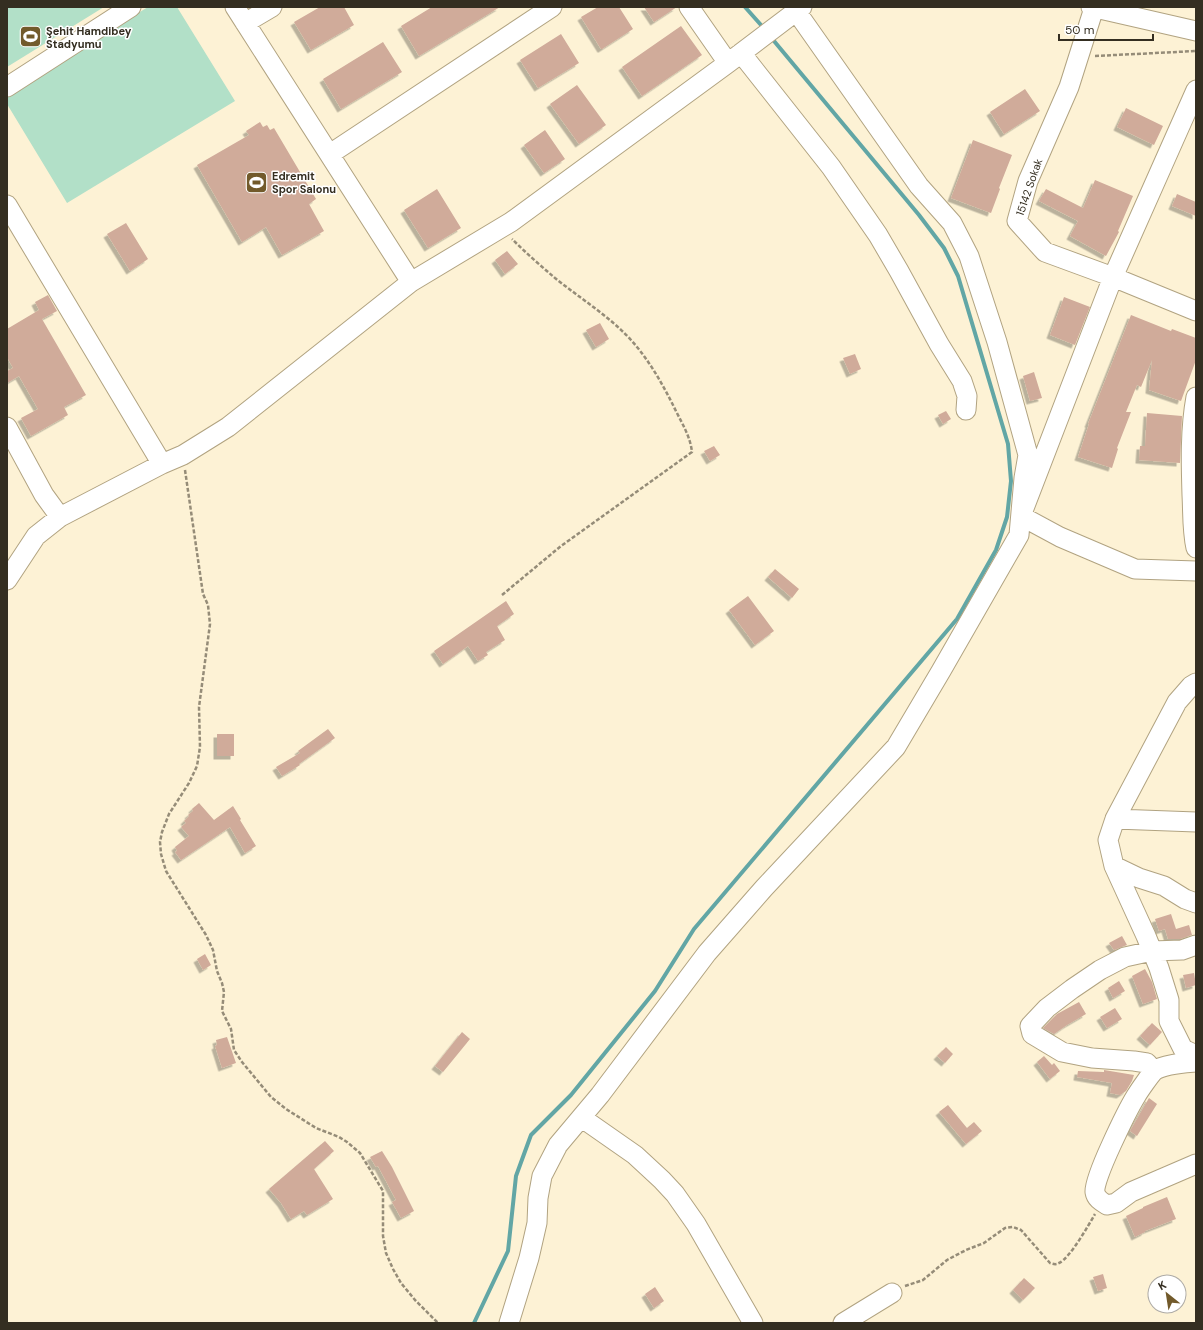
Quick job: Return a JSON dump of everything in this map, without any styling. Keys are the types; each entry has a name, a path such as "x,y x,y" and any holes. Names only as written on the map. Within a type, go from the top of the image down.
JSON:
{"street":[{"path":"7,87 131,7"},
{"path":"235,7 411,282"},
{"path":"245,23 272,7"},
{"path":"330,154 552,7"},
{"path":"688,7 831,167 878,235 900,271 939,344 962,381 966,396 966,410"},
{"path":"1093,8 1196,31"},
{"name":"15142 Sokak","path":"1093,8 1069,87 1028,180 1017,221 1045,252 1113,277 1196,311"},
{"path":"7,580 36,536 60,517 162,464 183,455 228,427 411,282 517,217 799,9 919,186 952,224 969,256 997,342 1028,456 1019,534 896,747 764,888 707,953 582,1118 558,1145 542,1176 538,1198 537,1223 529,1258 509,1323"},
{"path":"1021,516 1113,277 1196,90"},
{"path":"7,205 162,464"},
{"path":"1196,397 1193,416 1191,462 1193,535 1196,548"},
{"path":"7,427 44,495 60,517"},
{"path":"1021,516 1060,537 1135,569 1196,571"},
{"path":"1196,683 1191,686 1177,702 1115,819 1108,840 1114,866 1152,951 1170,1000 1169,1021 1183,1049 1196,1055"},
{"path":"1115,819 1196,822"},
{"path":"1114,866 1139,878 1164,886 1185,899 1196,903"},
{"path":"1154,1071 1147,1063 1092,1058 1062,1052 1032,1034 1030,1026 1047,1008 1100,970 1125,957 1152,951 1182,950 1196,945"},
{"path":"1196,1062 1172,1064 1154,1071 1136,1095 1120,1127 1097,1179 1094,1192 1098,1200 1107,1205 1116,1204 1131,1192 1196,1164"},
{"path":"582,1118 635,1155 662,1180 674,1194 696,1224 753,1323"},
{"path":"842,1323 892,1293"}],"path":[{"path":"1078,57 1196,51"},
{"path":"500,228 555,278 596,308 631,340 645,356 685,428 692,452 561,546 502,595"},
{"path":"183,455 210,624 200,700 200,747 197,766 189,783 169,814 162,832 160,842 161,854 166,871 206,935 213,950 217,971 224,992 222,1011 231,1029 234,1050 271,1097 286,1109 316,1128 339,1137 347,1142 360,1153 382,1191 383,1236 386,1253 393,1269 401,1283 415,1300 438,1323"},
{"path":"892,1293 923,1280 948,1260 966,1250 984,1244 1002,1230 1009,1227 1021,1230 1050,1263 1055,1265 1059,1264 1069,1254 1081,1237 1102,1202"}],"green space":[{"name":"Şehit Hamdibey Stadyumu","path":"7,7 104,7 7,67"},
{"path":"148,7 177,7 235,101 67,203 7,104 7,93"}],"building":[{"path":"320,7 344,7 354,25 311,50 294,22"},
{"path":"432,7 500,7 419,56 401,26"},
{"path":"598,7 619,7 633,29 602,49 581,17"},
{"path":"644,7 677,7 654,22"},
{"path":"681,26 702,55 642,96 622,67"},
{"path":"561,34 579,63 538,88 520,60"},
{"path":"383,42 402,72 341,109 323,79"},
{"path":"577,85 606,125 579,144 550,104"},
{"path":"1025,89 1040,111 1004,134 990,112"},
{"path":"1126,108 1163,126 1154,145 1117,127"},
{"name":"Edremit Spor Salonu","path":"260,122 263,127 267,125 270,130 274,128 316,199 309,204 324,231 282,255 266,227 242,242 197,165 249,135 246,131"},
{"path":"545,130 565,159 544,173 524,145"},
{"path":"973,140 1012,155 991,213 951,198"},
{"path":"1095,180 1133,196 1118,231 1119,232 1106,256 1070,236 1078,221 1039,201 1046,189 1083,208"},
{"path":"437,189 461,228 428,248 404,210"},
{"path":"1177,194 1196,202 1196,216 1172,206"},
{"path":"126,223 148,259 130,271 107,234"},
{"path":"507,251 518,264 505,274 495,260"},
{"path":"48,295 57,311 42,319 86,395 64,407 68,415 31,436 21,418 38,409 19,376 7,383 7,371 13,368 7,357 7,329 39,310 35,302"},
{"path":"1064,297 1090,307 1075,345 1050,335"},
{"path":"1131,315 1171,331 1172,329 1196,338 1196,360 1181,401 1149,390 1152,360 1141,387 1137,385 1126,412 1131,412 1117,448 1118,449 1112,468 1078,457 1088,424"},
{"path":"600,323 609,339 596,347 586,330"},
{"path":"855,354 861,369 850,374 843,358"},
{"path":"1034,372 1042,398 1030,401 1023,376"},
{"path":"946,411 951,419 943,424 938,415"},
{"path":"1147,413 1182,416 1180,463 1139,460 1140,446 1145,446"},
{"path":"714,446 720,455 710,461 704,451"},
{"path":"775,569 799,589 792,598 768,577"},
{"path":"748,596 774,631 755,645 729,610"},
{"path":"506,601 514,614 497,626 505,640 486,652 488,655 478,661 468,646 443,664 434,651"},
{"path":"328,729 335,738 299,764 300,765 282,776 276,767 300,753 298,751"},
{"path":"217,734 234,734 234,756 217,756"},
{"path":"199,803 214,820 233,806 256,846 245,853 230,827 181,860 175,852 177,851 175,847 189,836 181,827 186,823 184,821 193,811 192,809"},
{"path":"1171,914 1176,929 1189,925 1192,935 1180,939 1168,939 1165,929 1159,931 1155,919"},
{"path":"1122,936 1127,945 1114,950 1109,943"},
{"path":"205,954 211,965 203,970 197,959"},
{"path":"1145,969 1152,982 1157,999 1143,1004 1132,976"},
{"path":"1194,973 1196,985 1186,988 1183,975"},
{"path":"1119,981 1125,991 1113,998 1108,988"},
{"path":"1079,1002 1086,1014 1054,1034 1043,1028 1057,1014"},
{"path":"1115,1008 1122,1019 1107,1028 1100,1017"},
{"path":"1152,1023 1162,1032 1150,1045 1140,1036"},
{"path":"462,1032 470,1039 443,1072 435,1066"},
{"path":"227,1037 236,1063 222,1068 215,1046 217,1045 216,1040"},
{"path":"946,1047 953,1054 945,1063 937,1056"},
{"path":"1044,1056 1052,1065 1054,1063 1060,1071 1050,1079 1037,1062"},
{"path":"1104,1070 1134,1075 1126,1091 1120,1095 1110,1093 1112,1083 1077,1077 1078,1071 1104,1072"},
{"path":"1149,1098 1157,1104 1137,1136 1130,1131"},
{"path":"948,1105 967,1128 974,1122 982,1131 966,1144 939,1112"},
{"path":"325,1141 334,1151 314,1169 333,1199 307,1215 304,1211 291,1219 281,1203 269,1189"},
{"path":"382,1151 392,1167 414,1211 401,1218 392,1202 396,1200 378,1166 376,1167 370,1157"},
{"path":"1167,1197 1176,1219 1145,1231 1135,1237 1126,1216"},
{"path":"1103,1274 1107,1288 1098,1291 1093,1277"},
{"path":"1024,1278 1035,1288 1023,1300 1013,1290"},
{"path":"655,1287 664,1301 654,1308 645,1294"}],"waterway":[{"path":"745,7 761,25"},
{"path":"474,1323 508,1251 516,1176 531,1135 571,1095 655,991 694,929 957,619 996,550 1007,517 1011,481 1008,444 958,276 944,248 919,215 774,41"}],"place":[{"name":"Şehit Hamdibey Stadyumu","path":"31,37"},
{"name":"Edremit Spor Salonu","path":"256,182"}]}
